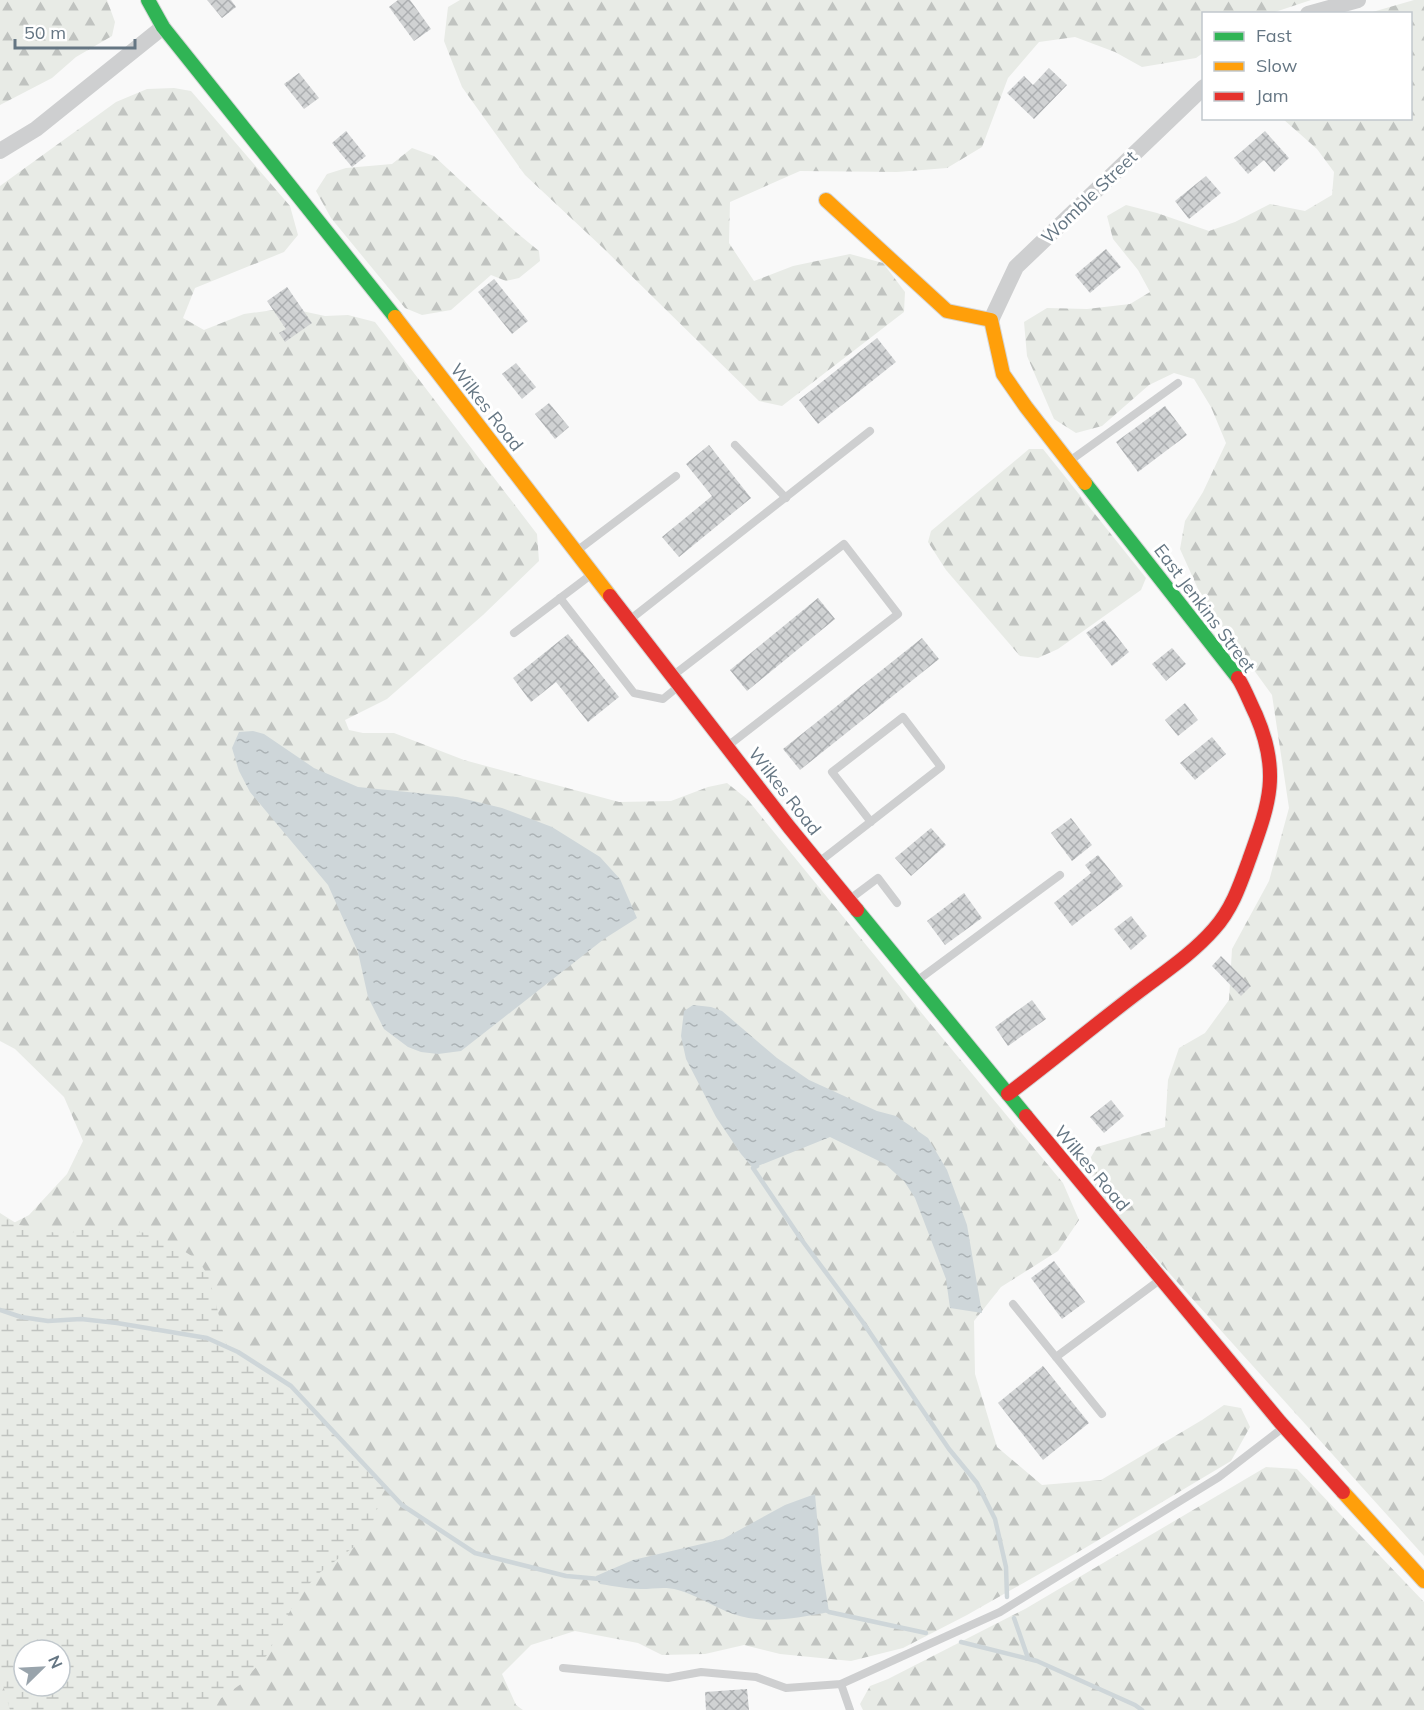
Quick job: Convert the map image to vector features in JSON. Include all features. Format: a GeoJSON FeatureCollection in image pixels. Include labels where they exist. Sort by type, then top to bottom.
{"type":"FeatureCollection","features":[{"type":"Feature","properties":{"kind":"street","name":"Wilkes Road"},"geometry":{"type":"LineString","coordinates":[[148,0],[163,27],[383,303],[849,900],[1284,1426],[1424,1581]]}},
{"type":"Feature","properties":{"kind":"street"},"geometry":{"type":"LineString","coordinates":[[1315,12],[1358,0]]}},
{"type":"Feature","properties":{"kind":"street"},"geometry":{"type":"LineString","coordinates":[[0,151],[36,129],[163,27]]}},
{"type":"Feature","properties":{"kind":"street","name":"Womble Street"},"geometry":{"type":"LineString","coordinates":[[991,320],[1016,267],[1202,88]]}},
{"type":"Feature","properties":{"kind":"street"},"geometry":{"type":"LineString","coordinates":[[826,200],[947,310],[991,320]]}},
{"type":"Feature","properties":{"kind":"street","name":"East Jenkins Street"},"geometry":{"type":"LineString","coordinates":[[991,320],[1003,374],[1068,462],[1240,681],[1266,742],[1271,782],[1269,804],[1263,825],[1234,899],[1223,918],[1193,950],[1008,1094]]}},
{"type":"Feature","properties":{"kind":"lane"},"geometry":{"type":"LineString","coordinates":[[1068,462],[1178,383]]}},
{"type":"Feature","properties":{"kind":"lane"},"geometry":{"type":"LineString","coordinates":[[630,620],[870,431]]}},
{"type":"Feature","properties":{"kind":"lane"},"geometry":{"type":"LineString","coordinates":[[735,445],[786,498]]}},
{"type":"Feature","properties":{"kind":"lane"},"geometry":{"type":"LineString","coordinates":[[576,551],[676,476]]}},
{"type":"Feature","properties":{"kind":"lane"},"geometry":{"type":"LineString","coordinates":[[560,598],[634,693],[663,699],[676,681],[844,544],[898,614],[727,746]]}},
{"type":"Feature","properties":{"kind":"lane"},"geometry":{"type":"LineString","coordinates":[[514,633],[593,573]]}},
{"type":"Feature","properties":{"kind":"lane"},"geometry":{"type":"LineString","coordinates":[[819,862],[871,822],[941,767],[903,717],[832,772],[871,822]]}},
{"type":"Feature","properties":{"kind":"lane"},"geometry":{"type":"LineString","coordinates":[[916,982],[1060,875]]}},
{"type":"Feature","properties":{"kind":"lane"},"geometry":{"type":"LineString","coordinates":[[849,900],[878,878],[897,903]]}},
{"type":"Feature","properties":{"kind":"lane"},"geometry":{"type":"LineString","coordinates":[[1056,1357],[1161,1279]]}},
{"type":"Feature","properties":{"kind":"lane"},"geometry":{"type":"LineString","coordinates":[[1014,1304],[1102,1414]]}},
{"type":"Feature","properties":{"kind":"lane"},"geometry":{"type":"LineString","coordinates":[[564,1668],[668,1678],[701,1672],[756,1677],[786,1688],[841,1684],[1000,1612],[1219,1477],[1284,1426]]}},
{"type":"Feature","properties":{"kind":"lane"},"geometry":{"type":"LineString","coordinates":[[841,1684],[850,1710]]}},
{"type":"Feature","properties":{"kind":"green space"},"geometry":{"type":"Polygon","coordinates":[[[0,0],[107,0],[115,22],[112,36],[76,57],[52,78],[0,105],[0,0]]]}},
{"type":"Feature","properties":{"kind":"green space"},"geometry":{"type":"Polygon","coordinates":[[[460,0],[1311,0],[1275,12],[1202,12],[1202,54],[1196,58],[1142,67],[1115,52],[1075,37],[1039,42],[1008,78],[982,147],[947,168],[897,172],[800,171],[730,202],[729,243],[754,281],[793,266],[850,254],[883,263],[905,292],[904,312],[782,406],[759,401],[525,175],[462,87],[444,41],[448,7],[460,0]]]}},
{"type":"Feature","properties":{"kind":"green space"},"geometry":{"type":"Polygon","coordinates":[[[1414,0],[1424,0],[1424,1556],[1098,1194],[1088,1162],[1097,1147],[1165,1127],[1168,1080],[1179,1048],[1205,1033],[1229,1000],[1232,949],[1269,881],[1289,808],[1272,695],[1203,600],[1180,549],[1185,521],[1203,492],[1226,443],[1211,407],[1194,379],[1174,373],[1149,385],[1102,426],[1076,433],[1054,419],[1027,356],[1024,322],[1047,308],[1087,309],[1130,304],[1150,292],[1138,270],[1113,239],[1107,216],[1126,205],[1209,231],[1235,222],[1270,204],[1305,211],[1332,195],[1334,172],[1317,149],[1284,120],[1412,120],[1412,12],[1372,12],[1414,0]]]}},
{"type":"Feature","properties":{"kind":"green space"},"geometry":{"type":"Polygon","coordinates":[[[174,88],[191,91],[290,206],[298,235],[284,252],[195,288],[183,318],[204,330],[244,314],[288,308],[325,316],[348,315],[375,322],[537,534],[539,561],[483,615],[387,699],[345,720],[349,730],[363,733],[394,733],[464,760],[619,802],[671,801],[708,787],[727,783],[747,799],[1063,1183],[1079,1220],[1058,1251],[1001,1287],[974,1321],[975,1374],[997,1447],[1042,1485],[1101,1480],[1224,1405],[1241,1408],[1250,1427],[1231,1461],[967,1615],[903,1648],[851,1661],[780,1654],[744,1645],[705,1654],[662,1655],[638,1643],[575,1631],[531,1645],[502,1674],[516,1705],[523,1710],[0,1710],[0,1230],[29,1215],[67,1174],[83,1141],[64,1097],[15,1049],[0,1041],[0,186],[116,102],[147,89],[174,88]]]}},
{"type":"Feature","properties":{"kind":"green space"},"geometry":{"type":"Polygon","coordinates":[[[412,148],[434,156],[539,251],[540,261],[519,278],[506,281],[491,275],[451,310],[422,315],[405,308],[331,218],[316,191],[327,174],[346,168],[392,164],[412,148]]]}},
{"type":"Feature","properties":{"kind":"green space"},"geometry":{"type":"Polygon","coordinates":[[[1029,449],[1043,449],[1146,578],[1141,590],[1058,649],[1038,658],[1020,656],[946,570],[928,542],[931,531],[1029,449]]]}},
{"type":"Feature","properties":{"kind":"green space"},"geometry":{"type":"Polygon","coordinates":[[[0,1213],[19,1225],[65,1235],[89,1227],[157,1234],[198,1260],[209,1277],[227,1347],[291,1386],[384,1487],[372,1526],[359,1543],[318,1574],[297,1598],[267,1655],[241,1684],[204,1710],[10,1710],[0,1674],[0,1213]]]}},
{"type":"Feature","properties":{"kind":"green space"},"geometry":{"type":"Polygon","coordinates":[[[1266,1467],[1297,1469],[1424,1602],[1424,1710],[863,1710],[860,1704],[870,1686],[1025,1609],[1266,1467]]]}},
{"type":"Feature","properties":{"kind":"water"},"geometry":{"type":"Polygon","coordinates":[[[253,731],[264,734],[314,768],[358,787],[457,797],[502,808],[552,827],[600,857],[620,879],[637,918],[604,939],[461,1051],[438,1054],[421,1052],[408,1047],[384,1029],[368,997],[358,952],[328,885],[250,792],[239,771],[232,748],[239,732],[253,731]]]}},
{"type":"Feature","properties":{"kind":"water"},"geometry":{"type":"Polygon","coordinates":[[[693,1005],[722,1011],[777,1058],[809,1080],[877,1111],[896,1116],[928,1138],[947,1170],[967,1225],[982,1313],[950,1308],[946,1279],[915,1198],[904,1181],[885,1164],[830,1137],[753,1168],[716,1117],[686,1059],[681,1036],[684,1011],[693,1005]]]}},
{"type":"Feature","properties":{"kind":"water"},"geometry":{"type":"Polygon","coordinates":[[[815,1494],[821,1562],[829,1612],[781,1619],[757,1619],[733,1614],[678,1590],[626,1588],[600,1584],[596,1579],[596,1576],[633,1560],[723,1539],[785,1505],[815,1494]]]}},
{"type":"Feature","properties":{"kind":"building"},"geometry":{"type":"Polygon","coordinates":[[[207,0],[231,0],[236,7],[222,18],[207,0]]]}},
{"type":"Feature","properties":{"kind":"building"},"geometry":{"type":"Polygon","coordinates":[[[398,0],[410,0],[431,29],[414,41],[389,7],[398,0]]]}},
{"type":"Feature","properties":{"kind":"building"},"geometry":{"type":"Polygon","coordinates":[[[1049,68],[1067,85],[1034,119],[1007,93],[1024,76],[1033,85],[1049,68]]]}},
{"type":"Feature","properties":{"kind":"building"},"geometry":{"type":"Polygon","coordinates":[[[299,73],[319,98],[304,109],[284,84],[299,73]]]}},
{"type":"Feature","properties":{"kind":"building"},"geometry":{"type":"Polygon","coordinates":[[[346,131],[366,156],[352,167],[332,143],[346,131]]]}},
{"type":"Feature","properties":{"kind":"building"},"geometry":{"type":"Polygon","coordinates":[[[1265,131],[1289,158],[1274,172],[1264,160],[1248,174],[1234,158],[1265,131]]]}},
{"type":"Feature","properties":{"kind":"building"},"geometry":{"type":"Polygon","coordinates":[[[1206,176],[1221,193],[1189,219],[1175,201],[1206,176]]]}},
{"type":"Feature","properties":{"kind":"building"},"geometry":{"type":"Polygon","coordinates":[[[1106,249],[1121,267],[1090,293],[1075,275],[1106,249]]]}},
{"type":"Feature","properties":{"kind":"building"},"geometry":{"type":"Polygon","coordinates":[[[494,279],[528,321],[512,334],[478,292],[494,279]]]}},
{"type":"Feature","properties":{"kind":"building"},"geometry":{"type":"Polygon","coordinates":[[[287,287],[312,323],[285,342],[279,333],[286,329],[267,301],[287,287]]]}},
{"type":"Feature","properties":{"kind":"building"},"geometry":{"type":"Polygon","coordinates":[[[877,338],[896,362],[818,424],[799,400],[877,338]]]}},
{"type":"Feature","properties":{"kind":"building"},"geometry":{"type":"Polygon","coordinates":[[[516,363],[536,387],[522,399],[502,374],[516,363]]]}},
{"type":"Feature","properties":{"kind":"building"},"geometry":{"type":"Polygon","coordinates":[[[549,403],[569,427],[555,439],[535,414],[549,403]]]}},
{"type":"Feature","properties":{"kind":"building"},"geometry":{"type":"Polygon","coordinates":[[[1165,406],[1187,435],[1138,472],[1116,442],[1165,406]]]}},
{"type":"Feature","properties":{"kind":"building"},"geometry":{"type":"Polygon","coordinates":[[[709,445],[751,498],[679,557],[662,537],[712,496],[686,464],[709,445]]]}},
{"type":"Feature","properties":{"kind":"building"},"geometry":{"type":"Polygon","coordinates":[[[818,598],[835,619],[747,691],[730,670],[818,598]]]}},
{"type":"Feature","properties":{"kind":"building"},"geometry":{"type":"Polygon","coordinates":[[[1104,620],[1129,652],[1112,666],[1086,633],[1104,620]]]}},
{"type":"Feature","properties":{"kind":"building"},"geometry":{"type":"Polygon","coordinates":[[[568,634],[619,697],[588,722],[556,682],[531,702],[513,678],[568,634]]]}},
{"type":"Feature","properties":{"kind":"building"},"geometry":{"type":"Polygon","coordinates":[[[922,638],[939,659],[800,770],[783,749],[922,638]]]}},
{"type":"Feature","properties":{"kind":"building"},"geometry":{"type":"Polygon","coordinates":[[[1172,648],[1186,664],[1166,681],[1152,664],[1172,648]]]}},
{"type":"Feature","properties":{"kind":"building"},"geometry":{"type":"Polygon","coordinates":[[[1185,703],[1198,720],[1178,736],[1165,720],[1185,703]]]}},
{"type":"Feature","properties":{"kind":"building"},"geometry":{"type":"Polygon","coordinates":[[[1212,737],[1226,754],[1195,780],[1180,763],[1212,737]]]}},
{"type":"Feature","properties":{"kind":"building"},"geometry":{"type":"Polygon","coordinates":[[[1071,818],[1092,845],[1072,861],[1051,833],[1071,818]]]}},
{"type":"Feature","properties":{"kind":"building"},"geometry":{"type":"Polygon","coordinates":[[[931,828],[946,845],[911,876],[895,858],[931,828]]]}},
{"type":"Feature","properties":{"kind":"building"},"geometry":{"type":"Polygon","coordinates":[[[1098,855],[1123,886],[1072,926],[1054,903],[1091,873],[1085,865],[1098,855]]]}},
{"type":"Feature","properties":{"kind":"building"},"geometry":{"type":"Polygon","coordinates":[[[964,893],[982,918],[945,945],[927,921],[964,893]]]}},
{"type":"Feature","properties":{"kind":"building"},"geometry":{"type":"Polygon","coordinates":[[[1131,916],[1147,936],[1131,950],[1114,929],[1131,916]]]}},
{"type":"Feature","properties":{"kind":"building"},"geometry":{"type":"Polygon","coordinates":[[[1221,956],[1251,986],[1241,996],[1212,966],[1221,956]]]}},
{"type":"Feature","properties":{"kind":"building"},"geometry":{"type":"Polygon","coordinates":[[[1032,1000],[1046,1019],[1008,1046],[995,1027],[1032,1000]]]}},
{"type":"Feature","properties":{"kind":"building"},"geometry":{"type":"Polygon","coordinates":[[[1111,1100],[1124,1116],[1104,1133],[1090,1117],[1111,1100]]]}},
{"type":"Feature","properties":{"kind":"building"},"geometry":{"type":"Polygon","coordinates":[[[1054,1261],[1085,1302],[1062,1319],[1031,1278],[1054,1261]]]}},
{"type":"Feature","properties":{"kind":"building"},"geometry":{"type":"Polygon","coordinates":[[[1043,1366],[1089,1423],[1043,1460],[998,1403],[1043,1366]]]}},
{"type":"Feature","properties":{"kind":"building"},"geometry":{"type":"Polygon","coordinates":[[[747,1689],[749,1710],[706,1710],[705,1692],[747,1689]]]}},
{"type":"Feature","properties":{"kind":"waterway"},"geometry":{"type":"LineString","coordinates":[[757,1166],[753,1168],[801,1239],[862,1321],[949,1449],[977,1483],[995,1519],[1006,1567],[1007,1597]]}},
{"type":"Feature","properties":{"kind":"waterway"},"geometry":{"type":"LineString","coordinates":[[0,1310],[21,1317],[48,1321],[81,1319],[207,1338],[238,1352],[291,1386],[402,1505],[475,1553],[566,1576],[600,1579]]}},
{"type":"Feature","properties":{"kind":"waterway"},"geometry":{"type":"LineString","coordinates":[[826,1610],[926,1633]]}},
{"type":"Feature","properties":{"kind":"waterway"},"geometry":{"type":"LineString","coordinates":[[1014,1618],[1028,1658]]}},
{"type":"Feature","properties":{"kind":"waterway"},"geometry":{"type":"LineString","coordinates":[[961,1642],[1037,1661],[1142,1710]]}},
{"type":"Feature","properties":{"kind":"traffic: fast"},"geometry":{"type":"LineString","coordinates":[[148,0],[163,27],[395,317]]}},
{"type":"Feature","properties":{"kind":"traffic: fast"},"geometry":{"type":"LineString","coordinates":[[1085,483],[1238,678]]}},
{"type":"Feature","properties":{"kind":"traffic: fast"},"geometry":{"type":"LineString","coordinates":[[857,910],[1026,1116]]}},
{"type":"Feature","properties":{"kind":"traffic: slow"},"geometry":{"type":"LineString","coordinates":[[826,200],[947,311],[991,320],[1003,374],[1085,483]]}},
{"type":"Feature","properties":{"kind":"traffic: slow"},"geometry":{"type":"LineString","coordinates":[[395,317],[610,596]]}},
{"type":"Feature","properties":{"kind":"traffic: slow"},"geometry":{"type":"LineString","coordinates":[[1343,1492],[1424,1581]]}},
{"type":"Feature","properties":{"kind":"traffic: jam"},"geometry":{"type":"LineString","coordinates":[[610,596],[789,827],[857,910]]}},
{"type":"Feature","properties":{"kind":"traffic: jam"},"geometry":{"type":"LineString","coordinates":[[1008,1094],[1188,954],[1214,929],[1231,905],[1267,805],[1270,772],[1264,736],[1238,678]]}},
{"type":"Feature","properties":{"kind":"traffic: jam"},"geometry":{"type":"LineString","coordinates":[[1026,1116],[1280,1422],[1343,1492]]}}]}
